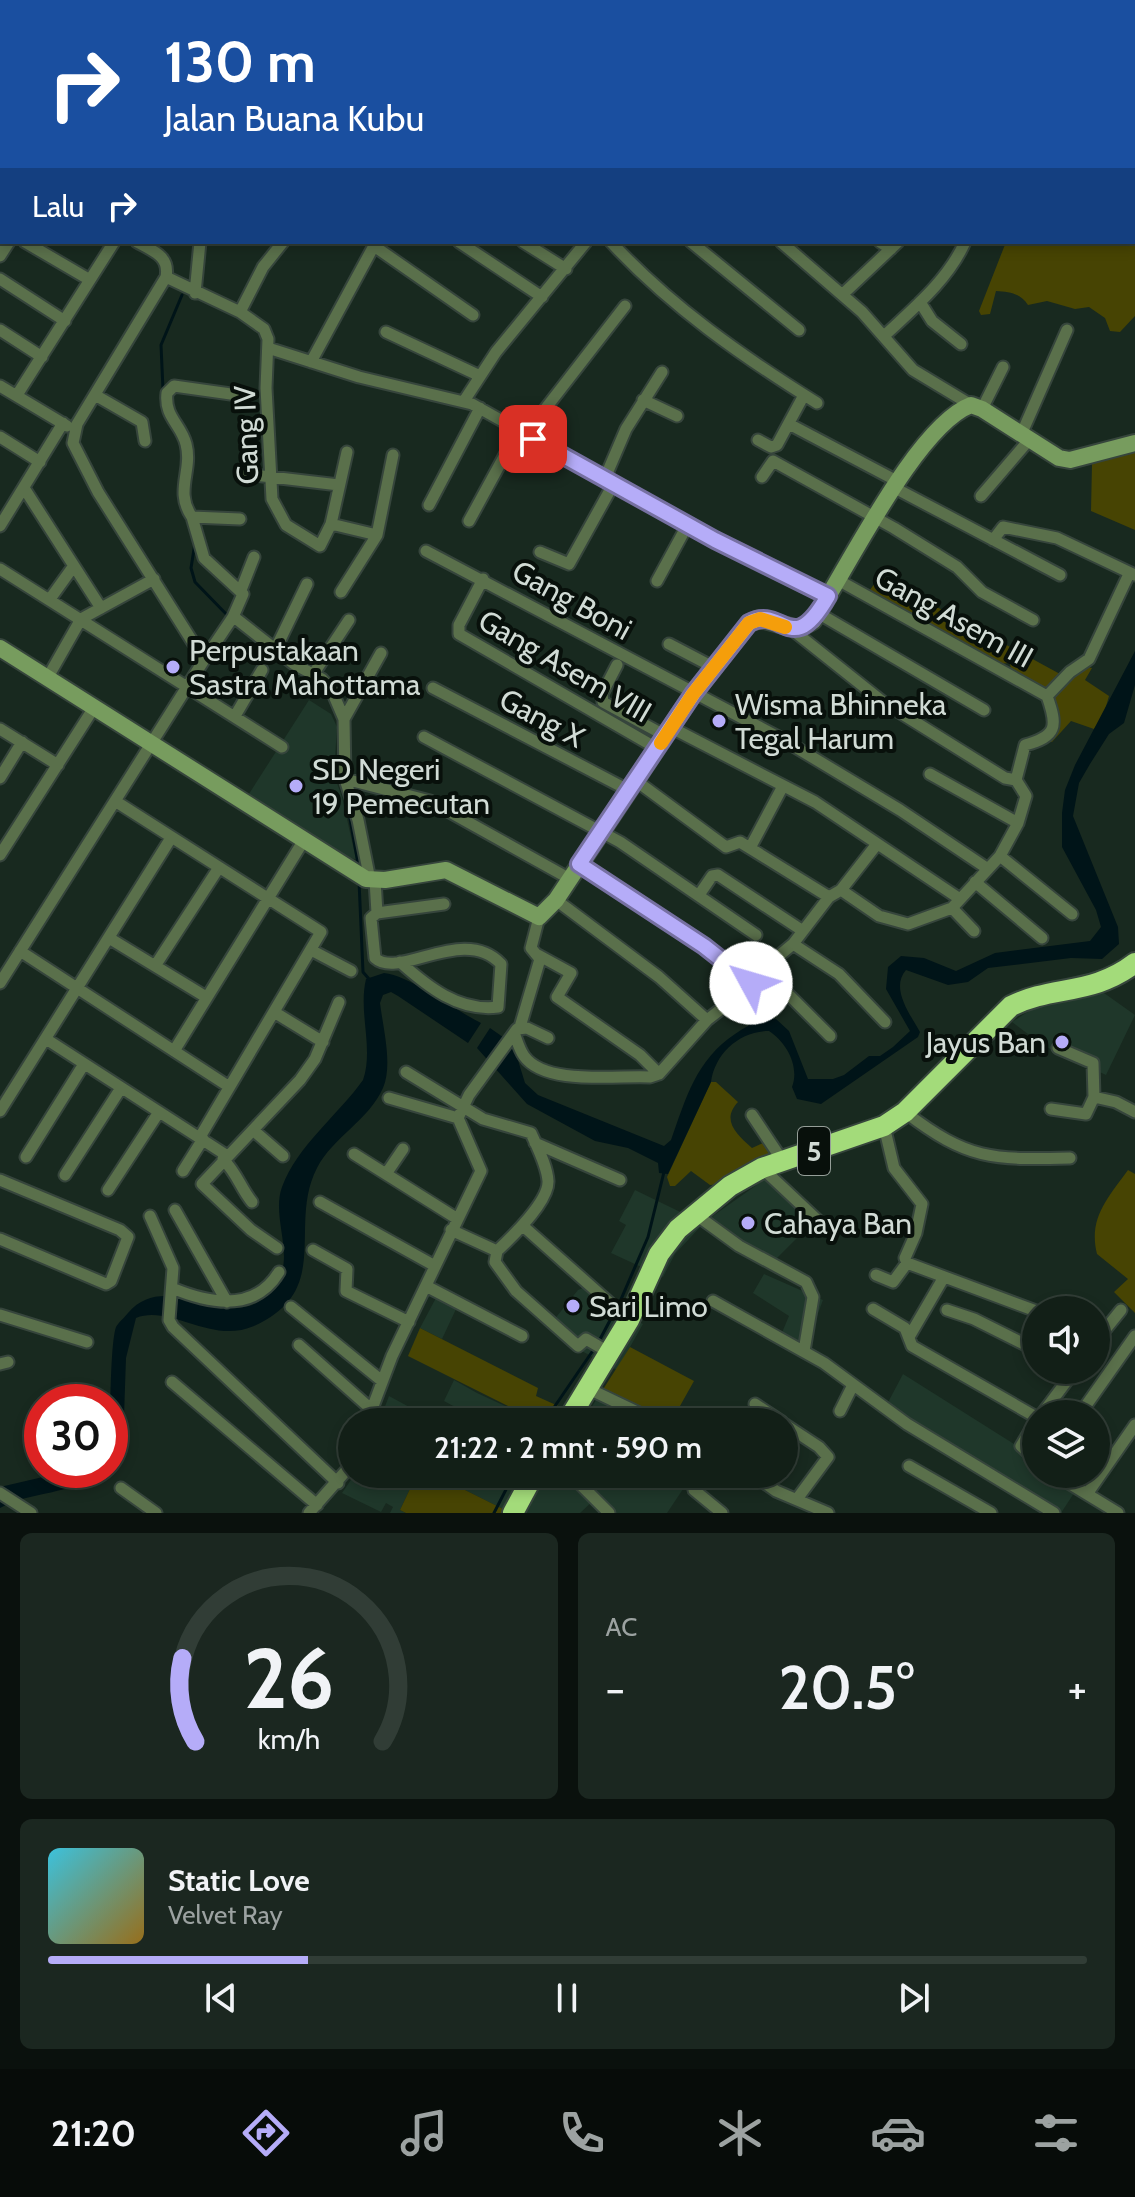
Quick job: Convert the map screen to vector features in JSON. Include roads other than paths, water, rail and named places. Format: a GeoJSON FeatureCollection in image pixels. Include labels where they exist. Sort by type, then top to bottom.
{"type":"FeatureCollection","features":[{"type":"Feature","properties":{"kind":"highway","name":"5"},"geometry":{"type":"LineString","coordinates":[[576,1408],[629,1320],[659,1254],[695,1214],[730,1186],[782,1160],[834,1146],[884,1126],[905,1112],[1011,1006],[1023,1000],[1090,988],[1135,963]]}},
{"type":"Feature","properties":{"kind":"highway"},"geometry":{"type":"LineString","coordinates":[[513,1513],[526,1488]]}},
{"type":"Feature","properties":{"kind":"street"},"geometry":{"type":"LineString","coordinates":[[28,244],[90,280]]}},
{"type":"Feature","properties":{"kind":"street"},"geometry":{"type":"LineString","coordinates":[[17,395],[113,244]]}},
{"type":"Feature","properties":{"kind":"street"},"geometry":{"type":"LineString","coordinates":[[140,244],[162,257]]}},
{"type":"Feature","properties":{"kind":"street"},"geometry":{"type":"LineString","coordinates":[[163,244],[166,277],[74,431],[73,443],[98,492],[204,660]]}},
{"type":"Feature","properties":{"kind":"street"},"geometry":{"type":"LineString","coordinates":[[189,290],[200,244]]}},
{"type":"Feature","properties":{"kind":"street"},"geometry":{"type":"LineString","coordinates":[[240,312],[263,267],[281,244]]}},
{"type":"Feature","properties":{"kind":"street"},"geometry":{"type":"LineString","coordinates":[[311,362],[375,244],[473,315]]}},
{"type":"Feature","properties":{"kind":"street"},"geometry":{"type":"LineString","coordinates":[[462,244],[542,297]]}},
{"type":"Feature","properties":{"kind":"street"},"geometry":{"type":"LineString","coordinates":[[526,244],[566,269]]}},
{"type":"Feature","properties":{"kind":"street"},"geometry":{"type":"LineString","coordinates":[[464,401],[480,376],[585,244]]}},
{"type":"Feature","properties":{"kind":"street"},"geometry":{"type":"LineString","coordinates":[[613,244],[656,288],[706,328],[817,403]]}},
{"type":"Feature","properties":{"kind":"street"},"geometry":{"type":"LineString","coordinates":[[693,244],[799,330]]}},
{"type":"Feature","properties":{"kind":"street"},"geometry":{"type":"LineString","coordinates":[[783,244],[843,294],[913,370],[1025,438],[1070,460],[1135,443]]}},
{"type":"Feature","properties":{"kind":"street"},"geometry":{"type":"LineString","coordinates":[[884,336],[949,269],[964,244]]}},
{"type":"Feature","properties":{"kind":"street"},"geometry":{"type":"LineString","coordinates":[[843,294],[894,246]]}},
{"type":"Feature","properties":{"kind":"street"},"geometry":{"type":"LineString","coordinates":[[166,277],[240,312],[264,329],[268,348],[480,408],[688,524],[828,596]]}},
{"type":"Feature","properties":{"kind":"street"},"geometry":{"type":"LineString","coordinates":[[0,279],[65,321]]}},
{"type":"Feature","properties":{"kind":"street"},"geometry":{"type":"LineString","coordinates":[[920,302],[932,321],[961,344]]}},
{"type":"Feature","properties":{"kind":"street"},"geometry":{"type":"LineString","coordinates":[[469,521],[522,433],[625,306]]}},
{"type":"Feature","properties":{"kind":"street"},"geometry":{"type":"LineString","coordinates":[[0,330],[42,357]]}},
{"type":"Feature","properties":{"kind":"street"},"geometry":{"type":"LineString","coordinates":[[981,496],[1025,438],[1067,330]]}},
{"type":"Feature","properties":{"kind":"street"},"geometry":{"type":"LineString","coordinates":[[386,332],[480,376]]}},
{"type":"Feature","properties":{"kind":"street","name":"Gang IV"},"geometry":{"type":"LineString","coordinates":[[268,348],[266,388],[272,499],[286,525],[320,546],[331,524]]}},
{"type":"Feature","properties":{"kind":"street"},"geometry":{"type":"LineString","coordinates":[[659,1074],[646,1059],[557,997],[571,973],[531,948],[539,917],[556,900],[713,667],[754,620],[764,619],[790,628],[803,628],[818,613],[895,484],[948,422],[977,407],[1003,367]]}},
{"type":"Feature","properties":{"kind":"street"},"geometry":{"type":"LineString","coordinates":[[540,552],[569,564],[610,480],[643,400],[662,372]]}},
{"type":"Feature","properties":{"kind":"street"},"geometry":{"type":"LineString","coordinates":[[0,386],[74,431]]}},
{"type":"Feature","properties":{"kind":"street"},"geometry":{"type":"LineString","coordinates":[[241,590],[204,558],[182,494],[186,445],[167,414],[167,393],[174,386],[245,396]]}},
{"type":"Feature","properties":{"kind":"street"},"geometry":{"type":"LineString","coordinates":[[95,395],[142,422],[145,441]]}},
{"type":"Feature","properties":{"kind":"street"},"geometry":{"type":"LineString","coordinates":[[758,440],[774,447],[804,395]]}},
{"type":"Feature","properties":{"kind":"street"},"geometry":{"type":"LineString","coordinates":[[643,400],[677,416]]}},
{"type":"Feature","properties":{"kind":"street"},"geometry":{"type":"LineString","coordinates":[[429,505],[480,408]]}},
{"type":"Feature","properties":{"kind":"street"},"geometry":{"type":"LineString","coordinates":[[0,526],[63,423]]}},
{"type":"Feature","properties":{"kind":"street"},"geometry":{"type":"LineString","coordinates":[[789,424],[1060,575]]}},
{"type":"Feature","properties":{"kind":"street"},"geometry":{"type":"LineString","coordinates":[[0,437],[40,462]]}},
{"type":"Feature","properties":{"kind":"street"},"geometry":{"type":"LineString","coordinates":[[347,452],[331,524],[377,535]]}},
{"type":"Feature","properties":{"kind":"street"},"geometry":{"type":"LineString","coordinates":[[341,592],[377,535],[393,455]]}},
{"type":"Feature","properties":{"kind":"street"},"geometry":{"type":"LineString","coordinates":[[762,477],[773,461],[957,567],[982,592],[1033,620]]}},
{"type":"Feature","properties":{"kind":"street"},"geometry":{"type":"LineString","coordinates":[[246,474],[339,485]]}},
{"type":"Feature","properties":{"kind":"street"},"geometry":{"type":"LineString","coordinates":[[24,488],[101,608]]}},
{"type":"Feature","properties":{"kind":"street"},"geometry":{"type":"LineString","coordinates":[[192,517],[240,519]]}},
{"type":"Feature","properties":{"kind":"street"},"geometry":{"type":"LineString","coordinates":[[657,581],[688,524]]}},
{"type":"Feature","properties":{"kind":"street"},"geometry":{"type":"LineString","coordinates":[[841,890],[879,916],[908,924],[956,904],[1000,856],[1018,823],[1026,796],[1016,780],[1025,745],[1045,740],[1052,731],[1054,715],[1047,696],[1070,672],[1089,659],[1132,575],[1066,542],[1034,531],[1003,527],[993,540]]}},
{"type":"Feature","properties":{"kind":"street","name":"Gang Boni"},"geometry":{"type":"LineString","coordinates":[[426,551],[782,739],[900,810],[988,869]]}},
{"type":"Feature","properties":{"kind":"street"},"geometry":{"type":"LineString","coordinates":[[0,983],[231,620],[254,557]]}},
{"type":"Feature","properties":{"kind":"street"},"geometry":{"type":"LineString","coordinates":[[50,599],[73,567]]}},
{"type":"Feature","properties":{"kind":"street"},"geometry":{"type":"LineString","coordinates":[[0,569],[282,747]]}},
{"type":"Feature","properties":{"kind":"street"},"geometry":{"type":"LineString","coordinates":[[48,677],[81,619],[154,579]]}},
{"type":"Feature","properties":{"kind":"street","name":"Gang Asem VIII"},"geometry":{"type":"LineString","coordinates":[[483,579],[459,625],[459,634],[665,738]]}},
{"type":"Feature","properties":{"kind":"street","name":"Gang Asem III"},"geometry":{"type":"LineString","coordinates":[[838,580],[1047,696]]}},
{"type":"Feature","properties":{"kind":"street"},"geometry":{"type":"LineString","coordinates":[[276,648],[307,584]]}},
{"type":"Feature","properties":{"kind":"street","name":"Gang Asem III"},"geometry":{"type":"LineString","coordinates":[[818,613],[984,710]]}},
{"type":"Feature","properties":{"kind":"street"},"geometry":{"type":"LineString","coordinates":[[231,620],[276,648],[294,664],[314,673],[330,687],[344,719],[345,779],[358,820],[365,877],[377,913]]}},
{"type":"Feature","properties":{"kind":"street"},"geometry":{"type":"LineString","coordinates":[[314,673],[349,620]]}},
{"type":"Feature","properties":{"kind":"street"},"geometry":{"type":"LineString","coordinates":[[790,628],[883,702],[1005,778],[1016,780]]}},
{"type":"Feature","properties":{"kind":"street"},"geometry":{"type":"LineString","coordinates":[[669,644],[713,667]]}},
{"type":"Feature","properties":{"kind":"street"},"geometry":{"type":"LineString","coordinates":[[0,648],[365,877],[446,870],[539,917]]}},
{"type":"Feature","properties":{"kind":"street"},"geometry":{"type":"LineString","coordinates":[[344,719],[381,653]]}},
{"type":"Feature","properties":{"kind":"street"},"geometry":{"type":"LineString","coordinates":[[617,665],[602,694],[603,702],[665,738],[783,786],[842,818],[956,904],[974,931]]}},
{"type":"Feature","properties":{"kind":"street"},"geometry":{"type":"LineString","coordinates":[[235,716],[262,670]]}},
{"type":"Feature","properties":{"kind":"street","name":"Gang X"},"geometry":{"type":"LineString","coordinates":[[433,688],[631,785],[729,847],[737,841],[750,848]]}},
{"type":"Feature","properties":{"kind":"street"},"geometry":{"type":"LineString","coordinates":[[2,849],[95,706]]}},
{"type":"Feature","properties":{"kind":"street"},"geometry":{"type":"LineString","coordinates":[[0,729],[58,765]]}},
{"type":"Feature","properties":{"kind":"street"},"geometry":{"type":"LineString","coordinates":[[424,737],[599,832],[756,935]]}},
{"type":"Feature","properties":{"kind":"street"},"geometry":{"type":"LineString","coordinates":[[0,778],[22,742]]}},
{"type":"Feature","properties":{"kind":"street"},"geometry":{"type":"LineString","coordinates":[[930,774],[1018,823]]}},
{"type":"Feature","properties":{"kind":"street"},"geometry":{"type":"LineString","coordinates":[[345,779],[430,801],[570,879]]}},
{"type":"Feature","properties":{"kind":"street"},"geometry":{"type":"LineString","coordinates":[[783,786],[750,848],[829,897]]}},
{"type":"Feature","properties":{"kind":"street"},"geometry":{"type":"LineString","coordinates":[[115,801],[218,869],[321,931],[228,1086],[183,1171]]}},
{"type":"Feature","properties":{"kind":"street"},"geometry":{"type":"LineString","coordinates":[[0,1111],[171,838]]}},
{"type":"Feature","properties":{"kind":"street"},"geometry":{"type":"LineString","coordinates":[[174,1051],[304,840]]}},
{"type":"Feature","properties":{"kind":"street"},"geometry":{"type":"LineString","coordinates":[[515,1032],[524,1057],[535,1065],[572,1077],[650,1077],[659,1074],[707,1020],[793,944],[829,897],[841,890],[877,844]]}},
{"type":"Feature","properties":{"kind":"street"},"geometry":{"type":"LineString","coordinates":[[1000,856],[1072,914]]}},
{"type":"Feature","properties":{"kind":"street"},"geometry":{"type":"LineString","coordinates":[[579,864],[704,946],[751,983]]}},
{"type":"Feature","properties":{"kind":"street"},"geometry":{"type":"LineString","coordinates":[[155,966],[218,869]]}},
{"type":"Feature","properties":{"kind":"street"},"geometry":{"type":"LineString","coordinates":[[699,895],[712,876],[718,875],[803,931]]}},
{"type":"Feature","properties":{"kind":"street"},"geometry":{"type":"LineString","coordinates":[[975,882],[1042,938]]}},
{"type":"Feature","properties":{"kind":"street"},"geometry":{"type":"LineString","coordinates":[[556,900],[659,977],[707,1020]]}},
{"type":"Feature","properties":{"kind":"street"},"geometry":{"type":"LineString","coordinates":[[400,962],[461,1004],[482,1009],[498,1007],[501,964],[481,951],[446,952],[386,964],[375,958],[370,936],[371,918],[377,913],[444,904]]}},
{"type":"Feature","properties":{"kind":"street"},"geometry":{"type":"LineString","coordinates":[[109,938],[206,997]]}},
{"type":"Feature","properties":{"kind":"street"},"geometry":{"type":"LineString","coordinates":[[793,944],[839,974],[885,1022]]}},
{"type":"Feature","properties":{"kind":"street"},"geometry":{"type":"LineString","coordinates":[[311,950],[351,971]]}},
{"type":"Feature","properties":{"kind":"street"},"geometry":{"type":"LineString","coordinates":[[20,951],[228,1086]]}},
{"type":"Feature","properties":{"kind":"street"},"geometry":{"type":"LineString","coordinates":[[460,1113],[515,1032],[538,955]]}},
{"type":"Feature","properties":{"kind":"street"},"geometry":{"type":"LineString","coordinates":[[763,969],[830,1036]]}},
{"type":"Feature","properties":{"kind":"street"},"geometry":{"type":"LineString","coordinates":[[277,1248],[203,1187],[203,1183],[300,1080],[323,1042],[339,1002]]}},
{"type":"Feature","properties":{"kind":"street"},"geometry":{"type":"LineString","coordinates":[[274,1012],[323,1042]]}},
{"type":"Feature","properties":{"kind":"street"},"geometry":{"type":"LineString","coordinates":[[515,1032],[548,1038]]}},
{"type":"Feature","properties":{"kind":"street"},"geometry":{"type":"LineString","coordinates":[[46,1039],[202,1138],[225,1157],[239,1176],[242,1190],[252,1202]]}},
{"type":"Feature","properties":{"kind":"street"},"geometry":{"type":"LineString","coordinates":[[1051,1109],[1086,1114],[1094,1097],[1093,1063],[1058,1048]]}},
{"type":"Feature","properties":{"kind":"street"},"geometry":{"type":"LineString","coordinates":[[26,1157],[84,1064]]}},
{"type":"Feature","properties":{"kind":"street"},"geometry":{"type":"LineString","coordinates":[[371,1408],[481,1168],[460,1113],[406,1072]]}},
{"type":"Feature","properties":{"kind":"street"},"geometry":{"type":"LineString","coordinates":[[65,1175],[121,1088]]}},
{"type":"Feature","properties":{"kind":"street"},"geometry":{"type":"LineString","coordinates":[[1094,1097],[1116,1102],[1135,1112]]}},
{"type":"Feature","properties":{"kind":"street"},"geometry":{"type":"LineString","coordinates":[[389,1098],[460,1113],[501,1127],[526,1129],[535,1143],[549,1183],[523,1226],[497,1251],[495,1262],[508,1283],[578,1346],[586,1339],[610,1353]]}},
{"type":"Feature","properties":{"kind":"street"},"geometry":{"type":"LineString","coordinates":[[108,1190],[159,1112]]}},
{"type":"Feature","properties":{"kind":"street"},"geometry":{"type":"LineString","coordinates":[[905,1112],[940,1138],[981,1156],[1070,1158]]}},
{"type":"Feature","properties":{"kind":"street"},"geometry":{"type":"LineString","coordinates":[[752,1115],[782,1160]]}},
{"type":"Feature","properties":{"kind":"street"},"geometry":{"type":"LineString","coordinates":[[884,1126],[894,1168],[922,1204],[916,1233],[905,1258],[907,1263]]}},
{"type":"Feature","properties":{"kind":"street"},"geometry":{"type":"LineString","coordinates":[[253,1130],[283,1156]]}},
{"type":"Feature","properties":{"kind":"street"},"geometry":{"type":"LineString","coordinates":[[535,1143],[620,1180]]}},
{"type":"Feature","properties":{"kind":"street"},"geometry":{"type":"LineString","coordinates":[[386,1174],[403,1149]]}},
{"type":"Feature","properties":{"kind":"street"},"geometry":{"type":"LineString","coordinates":[[354,1154],[456,1218]]}},
{"type":"Feature","properties":{"kind":"street"},"geometry":{"type":"LineString","coordinates":[[762,1168],[829,1231]]}},
{"type":"Feature","properties":{"kind":"street"},"geometry":{"type":"LineString","coordinates":[[0,1181],[128,1237],[111,1281],[106,1284],[0,1239]]}},
{"type":"Feature","properties":{"kind":"street"},"geometry":{"type":"LineString","coordinates":[[320,1202],[435,1266]]}},
{"type":"Feature","properties":{"kind":"street"},"geometry":{"type":"LineString","coordinates":[[175,1210],[227,1302]]}},
{"type":"Feature","properties":{"kind":"street"},"geometry":{"type":"LineString","coordinates":[[695,1214],[739,1246],[806,1282],[813,1297],[804,1351]]}},
{"type":"Feature","properties":{"kind":"street"},"geometry":{"type":"LineString","coordinates":[[150,1216],[173,1268],[169,1320],[180,1337],[338,1483],[313,1509],[172,1382]]}},
{"type":"Feature","properties":{"kind":"street"},"geometry":{"type":"LineString","coordinates":[[523,1226],[629,1320]]}},
{"type":"Feature","properties":{"kind":"street"},"geometry":{"type":"LineString","coordinates":[[451,1230],[497,1251]]}},
{"type":"Feature","properties":{"kind":"street"},"geometry":{"type":"LineString","coordinates":[[313,1250],[347,1269],[346,1291],[409,1322]]}},
{"type":"Feature","properties":{"kind":"street"},"geometry":{"type":"LineString","coordinates":[[876,1275],[893,1282],[907,1263]]}},
{"type":"Feature","properties":{"kind":"street"},"geometry":{"type":"LineString","coordinates":[[907,1263],[1022,1306]]}},
{"type":"Feature","properties":{"kind":"street"},"geometry":{"type":"LineString","coordinates":[[171,1292],[227,1302],[244,1300],[263,1292],[279,1272]]}},
{"type":"Feature","properties":{"kind":"street"},"geometry":{"type":"LineString","coordinates":[[909,1337],[944,1277]]}},
{"type":"Feature","properties":{"kind":"street"},"geometry":{"type":"LineString","coordinates":[[426,1286],[522,1336]]}},
{"type":"Feature","properties":{"kind":"street"},"geometry":{"type":"LineString","coordinates":[[713,1301],[728,1312],[804,1351],[907,1424],[1054,1513]]}},
{"type":"Feature","properties":{"kind":"street"},"geometry":{"type":"LineString","coordinates":[[291,1307],[382,1381]]}},
{"type":"Feature","properties":{"kind":"street"},"geometry":{"type":"LineString","coordinates":[[873,1309],[905,1328],[910,1344],[1022,1411]]}},
{"type":"Feature","properties":{"kind":"street"},"geometry":{"type":"LineString","coordinates":[[947,1310],[974,1319],[1022,1343]]}},
{"type":"Feature","properties":{"kind":"street"},"geometry":{"type":"LineString","coordinates":[[1110,1323],[1121,1310]]}},
{"type":"Feature","properties":{"kind":"street"},"geometry":{"type":"LineString","coordinates":[[0,1315],[87,1342]]}},
{"type":"Feature","properties":{"kind":"street"},"geometry":{"type":"LineString","coordinates":[[1090,1400],[1135,1336]]}},
{"type":"Feature","properties":{"kind":"street"},"geometry":{"type":"LineString","coordinates":[[299,1345],[370,1408]]}},
{"type":"Feature","properties":{"kind":"street"},"geometry":{"type":"LineString","coordinates":[[840,1411],[853,1385]]}},
{"type":"Feature","properties":{"kind":"street"},"geometry":{"type":"LineString","coordinates":[[589,1389],[629,1408]]}},
{"type":"Feature","properties":{"kind":"street"},"geometry":{"type":"LineString","coordinates":[[755,1404],[761,1408]]}},
{"type":"Feature","properties":{"kind":"street"},"geometry":{"type":"LineString","coordinates":[[1087,1494],[1135,1425]]}},
{"type":"Feature","properties":{"kind":"street"},"geometry":{"type":"LineString","coordinates":[[797,1499],[828,1460],[827,1455],[798,1434]]}},
{"type":"Feature","properties":{"kind":"street"},"geometry":{"type":"LineString","coordinates":[[909,1466],[991,1513]]}},
{"type":"Feature","properties":{"kind":"street"},"geometry":{"type":"LineString","coordinates":[[121,1488],[156,1513]]}},
{"type":"Feature","properties":{"kind":"street"},"geometry":{"type":"LineString","coordinates":[[584,1488],[609,1513]]}},
{"type":"Feature","properties":{"kind":"street"},"geometry":{"type":"LineString","coordinates":[[772,1488],[828,1513]]}},
{"type":"Feature","properties":{"kind":"street"},"geometry":{"type":"LineString","coordinates":[[1077,1488],[1118,1513]]}},
{"type":"Feature","properties":{"kind":"street"},"geometry":{"type":"LineString","coordinates":[[694,1490],[722,1513]]}},
{"type":"Feature","properties":{"kind":"street"},"geometry":{"type":"LineString","coordinates":[[0,1493],[31,1513]]}},
{"type":"Feature","properties":{"kind":"waterway"},"geometry":{"type":"LineString","coordinates":[[164,412],[161,345],[182,295]]}},
{"type":"Feature","properties":{"kind":"waterway"},"geometry":{"type":"LineString","coordinates":[[195,543],[191,568],[195,582],[229,617]]}},
{"type":"Feature","properties":{"kind":"waterway"},"geometry":{"type":"LineString","coordinates":[[347,802],[359,869]]}},
{"type":"Feature","properties":{"kind":"waterway"},"geometry":{"type":"LineString","coordinates":[[359,881],[363,972],[369,979]]}},
{"type":"Feature","properties":{"kind":"waterway"},"geometry":{"type":"LineString","coordinates":[[619,1304],[648,1237],[664,1172]]}},
{"type":"Feature","properties":{"kind":"waterway"},"geometry":{"type":"LineString","coordinates":[[598,1343],[615,1311]]}},
{"type":"Feature","properties":{"kind":"waterway"},"geometry":{"type":"LineString","coordinates":[[554,1408],[594,1349]]}},
{"type":"Feature","properties":{"kind":"waterway"},"geometry":{"type":"LineString","coordinates":[[494,1513],[507,1488]]}},
{"type":"Feature","properties":{"kind":"place","name":"Perpustakaan Sastra Mahottama"},"geometry":{"type":"Point","coordinates":[173,667]}},
{"type":"Feature","properties":{"kind":"place","name":"Wisma Bhinneka Tegal Harum"},"geometry":{"type":"Point","coordinates":[719,721]}},
{"type":"Feature","properties":{"kind":"place","name":"SD Negeri 19 Pemecutan"},"geometry":{"type":"Point","coordinates":[296,786]}},
{"type":"Feature","properties":{"kind":"place","name":"Jayus Ban"},"geometry":{"type":"Point","coordinates":[1062,1042]}},
{"type":"Feature","properties":{"kind":"place","name":"Cahaya Ban"},"geometry":{"type":"Point","coordinates":[748,1223]}},
{"type":"Feature","properties":{"kind":"place","name":"Sari Limo"},"geometry":{"type":"Point","coordinates":[573,1306]}}]}
